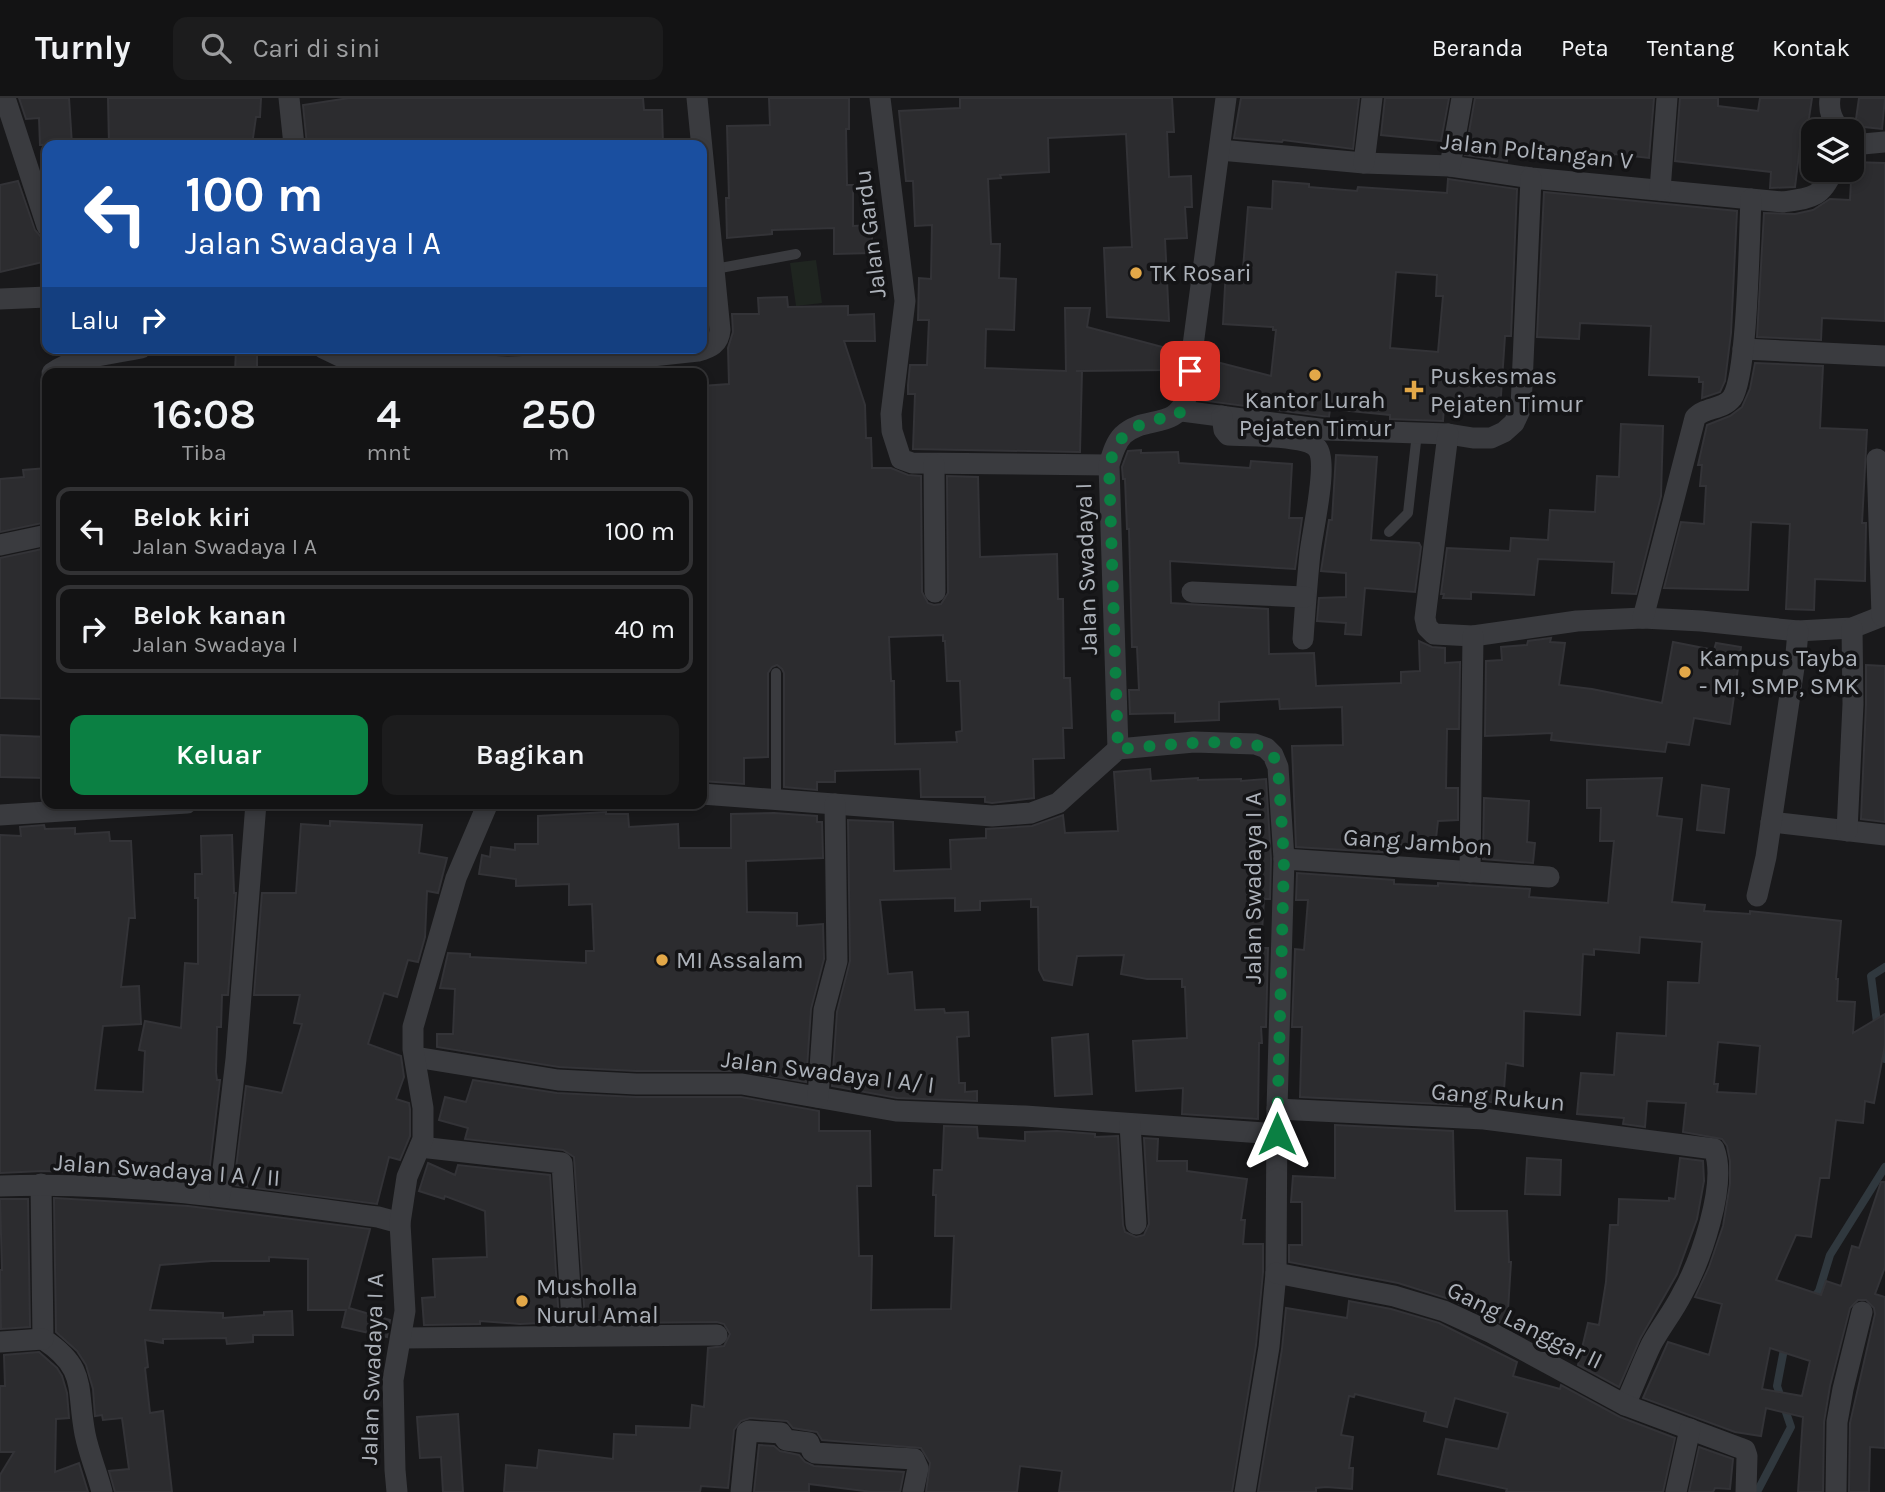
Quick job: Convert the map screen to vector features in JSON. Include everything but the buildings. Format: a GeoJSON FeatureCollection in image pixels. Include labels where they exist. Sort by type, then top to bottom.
{"type":"FeatureCollection","features":[{"type":"Feature","properties":{"kind":"street"},"geometry":{"type":"LineString","coordinates":[[5,98],[42,211]]}},
{"type":"Feature","properties":{"kind":"street"},"geometry":{"type":"LineString","coordinates":[[289,98],[293,140]]}},
{"type":"Feature","properties":{"kind":"street"},"geometry":{"type":"LineString","coordinates":[[697,98],[701,140]]}},
{"type":"Feature","properties":{"kind":"street","name":"Jalan Gardu"},"geometry":{"type":"LineString","coordinates":[[880,98],[905,301],[891,414],[892,431],[901,459],[912,463],[934,464]]}},
{"type":"Feature","properties":{"kind":"street"},"geometry":{"type":"LineString","coordinates":[[1226,98],[1186,398],[1182,411],[1327,430],[1448,434],[1473,438],[1491,438],[1504,432],[1514,424],[1521,408],[1531,178]]}},
{"type":"Feature","properties":{"kind":"street"},"geometry":{"type":"LineString","coordinates":[[1364,163],[1372,98]]}},
{"type":"Feature","properties":{"kind":"street"},"geometry":{"type":"LineString","coordinates":[[1450,166],[1462,98]]}},
{"type":"Feature","properties":{"kind":"street"},"geometry":{"type":"LineString","coordinates":[[1660,190],[1667,98]]}},
{"type":"Feature","properties":{"kind":"street"},"geometry":{"type":"LineString","coordinates":[[1829,98],[1828,107],[1833,119]]}},
{"type":"Feature","properties":{"kind":"street"},"geometry":{"type":"LineString","coordinates":[[1864,144],[1885,142]]}},
{"type":"Feature","properties":{"kind":"street","name":"Jalan Poltangan V"},"geometry":{"type":"LineString","coordinates":[[1220,150],[1364,163],[1450,166],[1531,178],[1783,202],[1809,198],[1824,188],[1827,182]]}},
{"type":"Feature","properties":{"kind":"street"},"geometry":{"type":"LineString","coordinates":[[707,193],[720,330],[717,341],[707,348]]}},
{"type":"Feature","properties":{"kind":"street"},"geometry":{"type":"LineString","coordinates":[[1643,618],[1695,418],[1701,412],[1720,407],[1731,399],[1736,389],[1743,349],[1751,200]]}},
{"type":"Feature","properties":{"kind":"street"},"geometry":{"type":"LineString","coordinates":[[0,299],[42,297]]}},
{"type":"Feature","properties":{"kind":"street"},"geometry":{"type":"LineString","coordinates":[[1743,349],[1885,356]]}},
{"type":"Feature","properties":{"kind":"street"},"geometry":{"type":"LineString","coordinates":[[60,368],[83,354]]}},
{"type":"Feature","properties":{"kind":"street"},"geometry":{"type":"LineString","coordinates":[[336,354],[348,360],[538,368]]}},
{"type":"Feature","properties":{"kind":"street"},"geometry":{"type":"LineString","coordinates":[[576,368],[676,354]]}},
{"type":"Feature","properties":{"kind":"street","name":"Jalan Swadaya I"},"geometry":{"type":"LineString","coordinates":[[1118,749],[1109,466],[1114,448],[1123,434],[1154,420],[1173,418],[1182,411]]}},
{"type":"Feature","properties":{"kind":"street"},"geometry":{"type":"LineString","coordinates":[[1222,416],[1224,430],[1228,435],[1305,441],[1317,448],[1321,459],[1320,491],[1310,549],[1303,639]]}},
{"type":"Feature","properties":{"kind":"street"},"geometry":{"type":"LineString","coordinates":[[1448,434],[1425,618],[1427,627],[1434,634],[1473,636],[1577,621],[1643,618],[1798,631],[1852,628],[1884,616],[1877,459]]}},
{"type":"Feature","properties":{"kind":"street"},"geometry":{"type":"LineString","coordinates":[[935,592],[934,464],[1109,466]]}},
{"type":"Feature","properties":{"kind":"street"},"geometry":{"type":"LineString","coordinates":[[0,545],[42,536]]}},
{"type":"Feature","properties":{"kind":"street"},"geometry":{"type":"LineString","coordinates":[[1192,592],[1306,597]]}},
{"type":"Feature","properties":{"kind":"street"},"geometry":{"type":"LineString","coordinates":[[1847,831],[1853,704],[1852,628]]}},
{"type":"Feature","properties":{"kind":"street"},"geometry":{"type":"LineString","coordinates":[[1757,895],[1766,857],[1798,631]]}},
{"type":"Feature","properties":{"kind":"street"},"geometry":{"type":"LineString","coordinates":[[1470,872],[1473,636]]}},
{"type":"Feature","properties":{"kind":"street","name":"Jalan Swadaya I A"},"geometry":{"type":"LineString","coordinates":[[1118,749],[1194,742],[1255,744],[1266,748],[1273,755],[1278,767],[1284,859],[1277,1109],[1276,1273],[1269,1347],[1245,1492]]}},
{"type":"Feature","properties":{"kind":"street"},"geometry":{"type":"LineString","coordinates":[[707,794],[992,816],[1031,813],[1058,803],[1118,749]]}},
{"type":"Feature","properties":{"kind":"street"},"geometry":{"type":"LineString","coordinates":[[818,1097],[824,1010],[837,961],[835,804]]}},
{"type":"Feature","properties":{"kind":"street"},"geometry":{"type":"LineString","coordinates":[[0,816],[101,809]]}},
{"type":"Feature","properties":{"kind":"street"},"geometry":{"type":"LineString","coordinates":[[219,1195],[236,1059],[256,809]]}},
{"type":"Feature","properties":{"kind":"street","name":"Jalan Swadaya I A"},"geometry":{"type":"LineString","coordinates":[[397,1492],[394,1470],[393,1381],[405,1311],[400,1223],[407,1177],[423,1139],[423,1108],[413,1049],[413,1027],[456,878],[485,809]]}},
{"type":"Feature","properties":{"kind":"street"},"geometry":{"type":"LineString","coordinates":[[1771,822],[1885,835]]}},
{"type":"Feature","properties":{"kind":"street","name":"Gang Jambon"},"geometry":{"type":"LineString","coordinates":[[1284,859],[1549,877]]}},
{"type":"Feature","properties":{"kind":"street","name":"Jalan Swadaya I A/ I"},"geometry":{"type":"LineString","coordinates":[[415,1057],[558,1080],[636,1084],[742,1084],[896,1111],[1025,1116],[1277,1134]]}},
{"type":"Feature","properties":{"kind":"street","name":"Gang Rukun"},"geometry":{"type":"LineString","coordinates":[[1277,1109],[1484,1119],[1714,1149],[1718,1189],[1696,1262],[1684,1292],[1652,1344],[1625,1405]]}},
{"type":"Feature","properties":{"kind":"street"},"geometry":{"type":"LineString","coordinates":[[1130,1124],[1136,1224]]}},
{"type":"Feature","properties":{"kind":"street"},"geometry":{"type":"LineString","coordinates":[[420,1147],[562,1163],[573,1336]]}},
{"type":"Feature","properties":{"kind":"street"},"geometry":{"type":"LineString","coordinates":[[0,1186],[41,1184]]}},
{"type":"Feature","properties":{"kind":"street","name":"Jalan Swadaya I A / II"},"geometry":{"type":"LineString","coordinates":[[43,1339],[41,1184],[219,1195],[379,1217],[400,1223]]}},
{"type":"Feature","properties":{"kind":"street","name":"Gang Langgar II"},"geometry":{"type":"LineString","coordinates":[[1276,1273],[1394,1296],[1444,1311],[1492,1333],[1625,1405],[1745,1450],[1746,1492]]}},
{"type":"Feature","properties":{"kind":"street"},"geometry":{"type":"LineString","coordinates":[[1836,1492],[1837,1422],[1862,1312]]}},
{"type":"Feature","properties":{"kind":"street"},"geometry":{"type":"LineString","coordinates":[[402,1338],[717,1335]]}},
{"type":"Feature","properties":{"kind":"street"},"geometry":{"type":"LineString","coordinates":[[0,1342],[43,1339],[64,1353],[78,1380],[85,1434],[102,1492]]}},
{"type":"Feature","properties":{"kind":"street"},"geometry":{"type":"LineString","coordinates":[[1676,1492],[1690,1429]]}},
{"type":"Feature","properties":{"kind":"street"},"geometry":{"type":"LineString","coordinates":[[741,1492],[747,1432],[778,1432],[786,1440],[809,1443],[815,1453],[914,1459],[918,1468],[913,1492]]}},
{"type":"Feature","properties":{"kind":"lane"},"geometry":{"type":"LineString","coordinates":[[715,269],[796,254]]}},
{"type":"Feature","properties":{"kind":"lane"},"geometry":{"type":"LineString","coordinates":[[1389,532],[1408,513],[1418,433]]}},
{"type":"Feature","properties":{"kind":"lane"},"geometry":{"type":"LineString","coordinates":[[775,673],[776,801]]}},
{"type":"Feature","properties":{"kind":"shaded area"},"geometry":{"type":"Polygon","coordinates":[[[816,260],[822,303],[796,306],[790,263],[816,260]]]}},
{"type":"Feature","properties":{"kind":"waterway"},"geometry":{"type":"LineString","coordinates":[[1885,967],[1871,976],[1878,1030],[1884,1038],[1885,1059]]}},
{"type":"Feature","properties":{"kind":"waterway"},"geometry":{"type":"LineString","coordinates":[[1811,1301],[1819,1291],[1830,1255],[1885,1167]]}},
{"type":"Feature","properties":{"kind":"waterway"},"geometry":{"type":"LineString","coordinates":[[1757,1492],[1791,1427],[1777,1386],[1785,1344]]}},
{"type":"Feature","properties":{"kind":"place","name":"TK Rosari"},"geometry":{"type":"Point","coordinates":[1136,273]}},
{"type":"Feature","properties":{"kind":"place","name":"Kantor Lurah Pejaten Timur"},"geometry":{"type":"Point","coordinates":[1315,375]}},
{"type":"Feature","properties":{"kind":"place","name":"Puskesmas Pejaten Timur"},"geometry":{"type":"Point","coordinates":[1414,390]}},
{"type":"Feature","properties":{"kind":"place","name":"Kampus Tayba - MI, SMP, SMK"},"geometry":{"type":"Point","coordinates":[1685,672]}},
{"type":"Feature","properties":{"kind":"place","name":"MI Assalam"},"geometry":{"type":"Point","coordinates":[662,960]}},
{"type":"Feature","properties":{"kind":"place","name":"Musholla Nurul Amal"},"geometry":{"type":"Point","coordinates":[522,1301]}},
{"type":"Feature","properties":{"kind":"route"},"geometry":{"type":"LineString","coordinates":[[1190,371],[1182,411],[1173,418],[1154,420],[1123,434],[1114,448],[1109,466],[1118,749],[1194,742],[1255,744],[1266,748],[1273,755],[1278,767],[1284,859],[1277,1134]]}}]}
